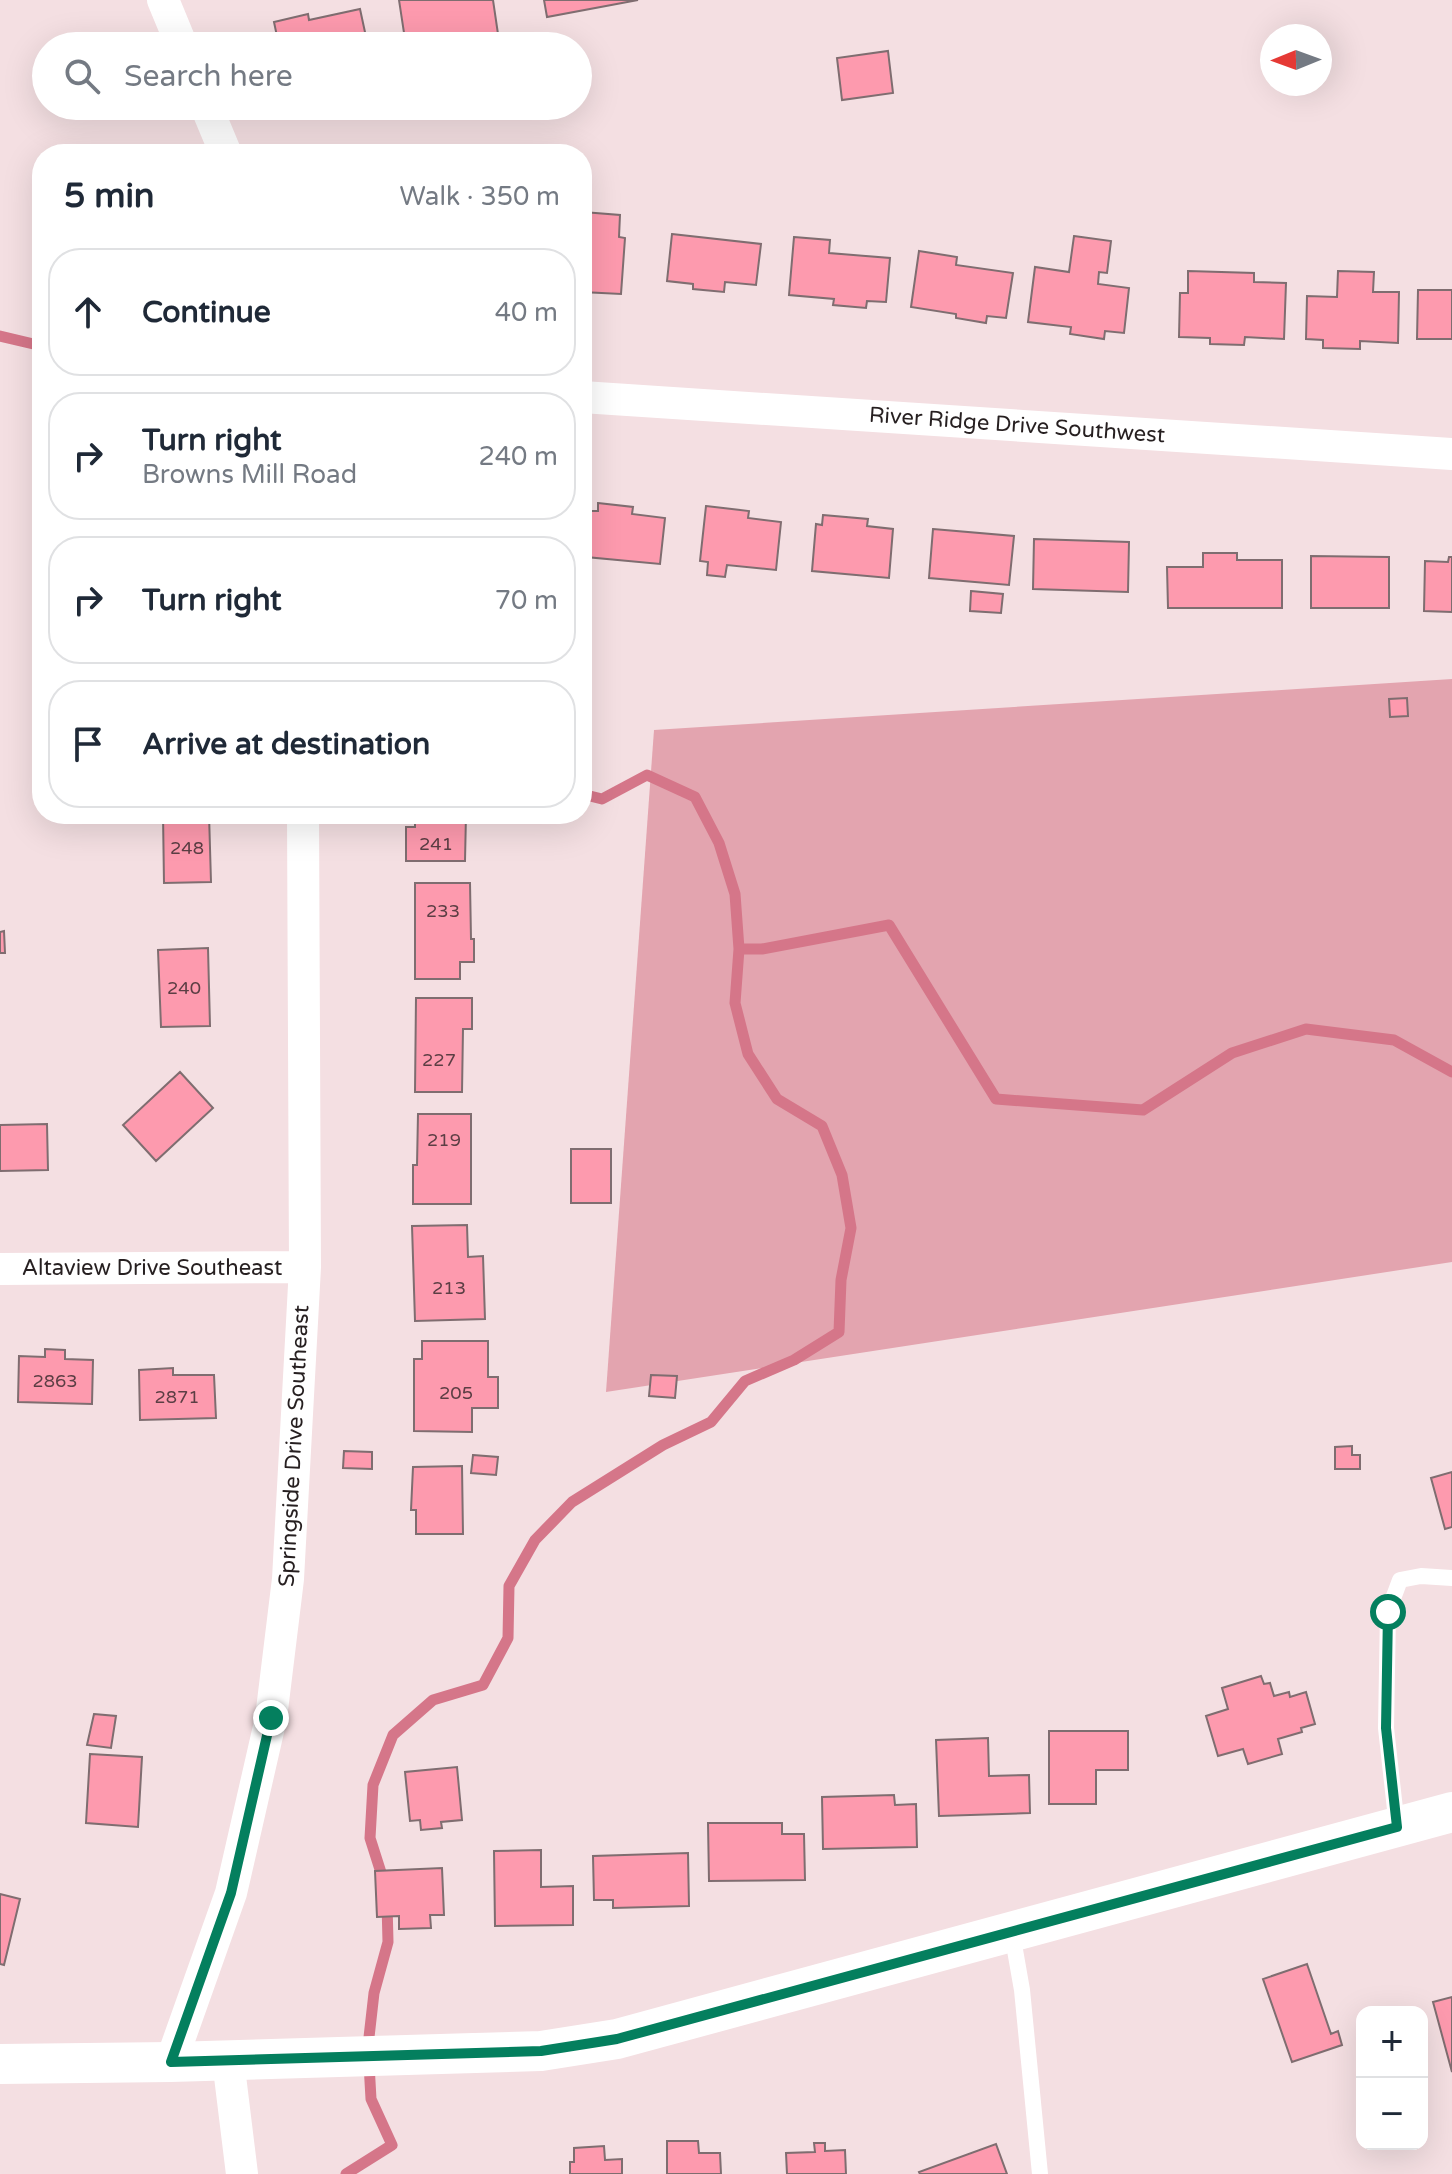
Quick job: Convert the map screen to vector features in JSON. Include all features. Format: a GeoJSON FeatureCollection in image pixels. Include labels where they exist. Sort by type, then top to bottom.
{"type":"FeatureCollection","features":[{"type":"Feature","properties":{"kind":"street"},"geometry":{"type":"LineString","coordinates":[[163,0],[176,32]]}},
{"type":"Feature","properties":{"kind":"street"},"geometry":{"type":"LineString","coordinates":[[212,120],[222,144]]}},
{"type":"Feature","properties":{"kind":"street","name":"River Ridge Drive Southwest"},"geometry":{"type":"LineString","coordinates":[[592,398],[1452,454]]}},
{"type":"Feature","properties":{"kind":"street","name":"Springside Drive Southeast"},"geometry":{"type":"LineString","coordinates":[[171,2062],[231,1893],[271,1718],[288,1579],[305,1267],[303,824]]}},
{"type":"Feature","properties":{"kind":"street","name":"Altaview Drive Southeast"},"geometry":{"type":"LineString","coordinates":[[0,1269],[305,1267]]}},
{"type":"Feature","properties":{"kind":"street"},"geometry":{"type":"LineString","coordinates":[[0,2064],[541,2051],[617,2039],[1452,1812]]}},
{"type":"Feature","properties":{"kind":"street"},"geometry":{"type":"LineString","coordinates":[[228,2060],[242,2174]]}},
{"type":"Feature","properties":{"kind":"lane"},"geometry":{"type":"LineString","coordinates":[[1397,1827],[1386,1728],[1388,1612],[1400,1580],[1421,1576],[1452,1578]]}},
{"type":"Feature","properties":{"kind":"lane"},"geometry":{"type":"LineString","coordinates":[[1011,1932],[1022,1990],[1040,2174]]}},
{"type":"Feature","properties":{"kind":"shaded area"},"geometry":{"type":"Polygon","coordinates":[[[1452,679],[1452,1262],[606,1392],[654,730],[1452,679]]]}},
{"type":"Feature","properties":{"kind":"building"},"geometry":{"type":"Polygon","coordinates":[[[399,0],[493,0],[498,32],[404,32],[399,0]]]}},
{"type":"Feature","properties":{"kind":"building"},"geometry":{"type":"Polygon","coordinates":[[[544,0],[638,0],[547,17],[544,0]]]}},
{"type":"Feature","properties":{"kind":"building"},"geometry":{"type":"Polygon","coordinates":[[[360,9],[365,32],[276,32],[274,22],[308,14],[309,20],[360,9]]]}},
{"type":"Feature","properties":{"kind":"building"},"geometry":{"type":"Polygon","coordinates":[[[888,51],[893,93],[842,100],[837,58],[888,51]]]}},
{"type":"Feature","properties":{"kind":"building"},"geometry":{"type":"Polygon","coordinates":[[[592,213],[620,215],[619,237],[625,238],[621,294],[592,293],[592,213]]]}},
{"type":"Feature","properties":{"kind":"building"},"geometry":{"type":"Polygon","coordinates":[[[672,234],[761,244],[756,285],[725,282],[724,292],[693,289],[693,284],[667,281],[672,234]]]}},
{"type":"Feature","properties":{"kind":"building"},"geometry":{"type":"Polygon","coordinates":[[[1074,236],[1111,241],[1107,273],[1099,272],[1098,284],[1129,288],[1124,333],[1105,331],[1104,339],[1070,334],[1071,327],[1028,322],[1035,267],[1069,272],[1074,236]]]}},
{"type":"Feature","properties":{"kind":"building"},"geometry":{"type":"Polygon","coordinates":[[[794,237],[830,240],[829,253],[890,258],[886,302],[867,301],[866,308],[833,305],[834,299],[789,295],[794,237]]]}},
{"type":"Feature","properties":{"kind":"building"},"geometry":{"type":"Polygon","coordinates":[[[919,251],[957,257],[956,265],[1013,273],[1006,318],[987,316],[986,323],[956,318],[956,314],[911,307],[919,251]]]}},
{"type":"Feature","properties":{"kind":"building"},"geometry":{"type":"Polygon","coordinates":[[[1188,271],[1254,273],[1254,282],[1286,283],[1284,339],[1245,337],[1244,345],[1210,344],[1210,338],[1179,337],[1180,293],[1188,293],[1188,271]]]}},
{"type":"Feature","properties":{"kind":"building"},"geometry":{"type":"Polygon","coordinates":[[[1338,271],[1374,272],[1373,292],[1399,292],[1398,343],[1360,341],[1360,349],[1323,348],[1323,340],[1306,339],[1307,296],[1337,297],[1338,271]]]}},
{"type":"Feature","properties":{"kind":"building"},"geometry":{"type":"Polygon","coordinates":[[[1418,290],[1452,290],[1452,339],[1417,339],[1418,290]]]}},
{"type":"Feature","properties":{"kind":"building"},"geometry":{"type":"Polygon","coordinates":[[[598,503],[633,507],[632,514],[665,518],[660,564],[592,558],[592,511],[598,511],[598,503]]]}},
{"type":"Feature","properties":{"kind":"building"},"geometry":{"type":"Polygon","coordinates":[[[706,506],[749,511],[748,518],[781,522],[776,570],[727,565],[725,577],[707,575],[708,562],[700,561],[706,506]]]}},
{"type":"Feature","properties":{"kind":"building"},"geometry":{"type":"Polygon","coordinates":[[[823,515],[868,519],[867,526],[893,529],[889,578],[812,571],[816,524],[822,525],[823,515]]]}},
{"type":"Feature","properties":{"kind":"building"},"geometry":{"type":"Polygon","coordinates":[[[933,529],[1014,536],[1009,585],[929,578],[933,529]]]}},
{"type":"Feature","properties":{"kind":"building"},"geometry":{"type":"Polygon","coordinates":[[[1034,539],[1129,542],[1128,592],[1033,589],[1034,539]]]}},
{"type":"Feature","properties":{"kind":"building"},"geometry":{"type":"Polygon","coordinates":[[[1203,553],[1237,553],[1237,560],[1282,560],[1282,608],[1168,608],[1167,567],[1203,567],[1203,553]]]}},
{"type":"Feature","properties":{"kind":"building"},"geometry":{"type":"Polygon","coordinates":[[[1311,556],[1389,557],[1389,608],[1311,608],[1311,556]]]}},
{"type":"Feature","properties":{"kind":"building"},"geometry":{"type":"Polygon","coordinates":[[[1452,557],[1452,612],[1424,611],[1425,561],[1448,562],[1452,557]]]}},
{"type":"Feature","properties":{"kind":"building"},"geometry":{"type":"Polygon","coordinates":[[[971,591],[1003,594],[1001,613],[970,611],[971,591]]]}},
{"type":"Feature","properties":{"kind":"building"},"geometry":{"type":"Polygon","coordinates":[[[1407,698],[1408,716],[1390,717],[1389,699],[1407,698]]]}},
{"type":"Feature","properties":{"kind":"building"},"geometry":{"type":"Polygon","coordinates":[[[163,824],[209,824],[211,882],[164,883],[163,824]]]}},
{"type":"Feature","properties":{"kind":"building"},"geometry":{"type":"Polygon","coordinates":[[[415,824],[466,824],[465,861],[406,861],[406,827],[415,827],[415,824]]]}},
{"type":"Feature","properties":{"kind":"building"},"geometry":{"type":"Polygon","coordinates":[[[415,883],[470,883],[474,962],[460,962],[460,979],[415,979],[415,883]]]}},
{"type":"Feature","properties":{"kind":"building"},"geometry":{"type":"Polygon","coordinates":[[[4,931],[5,953],[0,953],[0,932],[4,931]]]}},
{"type":"Feature","properties":{"kind":"building"},"geometry":{"type":"Polygon","coordinates":[[[208,948],[210,1026],[161,1027],[158,950],[208,948]]]}},
{"type":"Feature","properties":{"kind":"building"},"geometry":{"type":"Polygon","coordinates":[[[416,998],[472,998],[472,1029],[463,1029],[462,1092],[415,1092],[416,998]]]}},
{"type":"Feature","properties":{"kind":"building"},"geometry":{"type":"Polygon","coordinates":[[[180,1072],[213,1108],[156,1161],[123,1125],[180,1072]]]}},
{"type":"Feature","properties":{"kind":"building"},"geometry":{"type":"Polygon","coordinates":[[[418,1114],[471,1114],[471,1204],[413,1204],[418,1114]]]}},
{"type":"Feature","properties":{"kind":"building"},"geometry":{"type":"Polygon","coordinates":[[[47,1124],[48,1170],[0,1171],[0,1125],[47,1124]]]}},
{"type":"Feature","properties":{"kind":"building"},"geometry":{"type":"Polygon","coordinates":[[[571,1149],[611,1149],[611,1203],[571,1203],[571,1149]]]}},
{"type":"Feature","properties":{"kind":"building"},"geometry":{"type":"Polygon","coordinates":[[[467,1225],[468,1257],[483,1256],[485,1319],[415,1321],[412,1226],[467,1225]]]}},
{"type":"Feature","properties":{"kind":"building"},"geometry":{"type":"Polygon","coordinates":[[[422,1341],[488,1341],[488,1377],[498,1377],[498,1408],[472,1408],[472,1432],[414,1431],[414,1359],[422,1359],[422,1341]]]}},
{"type":"Feature","properties":{"kind":"building"},"geometry":{"type":"Polygon","coordinates":[[[45,1349],[65,1350],[65,1359],[93,1360],[92,1404],[18,1402],[19,1356],[45,1357],[45,1349]]]}},
{"type":"Feature","properties":{"kind":"building"},"geometry":{"type":"Polygon","coordinates":[[[173,1368],[173,1375],[214,1375],[216,1418],[140,1420],[139,1370],[173,1368]]]}},
{"type":"Feature","properties":{"kind":"building"},"geometry":{"type":"Polygon","coordinates":[[[651,1375],[677,1376],[675,1398],[649,1396],[651,1375]]]}},
{"type":"Feature","properties":{"kind":"building"},"geometry":{"type":"Polygon","coordinates":[[[1352,1446],[1352,1455],[1360,1455],[1360,1469],[1335,1469],[1335,1447],[1352,1446]]]}},
{"type":"Feature","properties":{"kind":"building"},"geometry":{"type":"Polygon","coordinates":[[[344,1451],[372,1452],[372,1469],[343,1468],[344,1451]]]}},
{"type":"Feature","properties":{"kind":"building"},"geometry":{"type":"Polygon","coordinates":[[[473,1455],[498,1457],[496,1475],[471,1473],[473,1455]]]}},
{"type":"Feature","properties":{"kind":"building"},"geometry":{"type":"Polygon","coordinates":[[[462,1466],[463,1534],[416,1534],[416,1510],[411,1510],[413,1467],[462,1466]]]}},
{"type":"Feature","properties":{"kind":"building"},"geometry":{"type":"Polygon","coordinates":[[[1452,1472],[1452,1527],[1445,1529],[1431,1478],[1452,1472]]]}},
{"type":"Feature","properties":{"kind":"building"},"geometry":{"type":"Polygon","coordinates":[[[1261,1676],[1264,1684],[1270,1683],[1274,1696],[1289,1692],[1290,1697],[1306,1692],[1315,1724],[1301,1728],[1302,1732],[1278,1739],[1282,1754],[1248,1764],[1243,1749],[1218,1756],[1206,1716],[1228,1709],[1222,1688],[1261,1676]]]}},
{"type":"Feature","properties":{"kind":"building"},"geometry":{"type":"Polygon","coordinates":[[[94,1714],[116,1716],[111,1748],[87,1745],[94,1714]]]}},
{"type":"Feature","properties":{"kind":"building"},"geometry":{"type":"Polygon","coordinates":[[[1049,1731],[1128,1731],[1128,1770],[1096,1770],[1096,1804],[1049,1804],[1049,1731]]]}},
{"type":"Feature","properties":{"kind":"building"},"geometry":{"type":"Polygon","coordinates":[[[988,1738],[989,1776],[1029,1775],[1030,1813],[939,1816],[936,1740],[988,1738]]]}},
{"type":"Feature","properties":{"kind":"building"},"geometry":{"type":"Polygon","coordinates":[[[90,1754],[142,1757],[138,1827],[86,1823],[90,1754]]]}},
{"type":"Feature","properties":{"kind":"building"},"geometry":{"type":"Polygon","coordinates":[[[457,1767],[462,1820],[441,1822],[442,1828],[421,1830],[420,1820],[410,1821],[405,1772],[457,1767]]]}},
{"type":"Feature","properties":{"kind":"building"},"geometry":{"type":"Polygon","coordinates":[[[894,1795],[895,1805],[916,1804],[917,1847],[823,1849],[822,1797],[894,1795]]]}},
{"type":"Feature","properties":{"kind":"building"},"geometry":{"type":"Polygon","coordinates":[[[708,1823],[782,1823],[782,1834],[804,1834],[805,1880],[709,1881],[708,1823]]]}},
{"type":"Feature","properties":{"kind":"building"},"geometry":{"type":"Polygon","coordinates":[[[541,1850],[541,1887],[573,1886],[573,1925],[495,1926],[494,1851],[541,1850]]]}},
{"type":"Feature","properties":{"kind":"building"},"geometry":{"type":"Polygon","coordinates":[[[688,1853],[689,1906],[613,1908],[613,1900],[594,1900],[593,1856],[688,1853]]]}},
{"type":"Feature","properties":{"kind":"building"},"geometry":{"type":"Polygon","coordinates":[[[442,1868],[444,1915],[430,1915],[431,1928],[399,1929],[399,1916],[377,1917],[375,1871],[442,1868]]]}},
{"type":"Feature","properties":{"kind":"building"},"geometry":{"type":"Polygon","coordinates":[[[0,1894],[20,1899],[4,1965],[0,1964],[0,1894]]]}},
{"type":"Feature","properties":{"kind":"building"},"geometry":{"type":"Polygon","coordinates":[[[1307,1964],[1331,2034],[1338,2031],[1342,2045],[1292,2062],[1263,1979],[1307,1964]]]}},
{"type":"Feature","properties":{"kind":"building"},"geometry":{"type":"Polygon","coordinates":[[[1452,1997],[1452,2072],[1433,2002],[1452,1997]]]}},
{"type":"Feature","properties":{"kind":"building"},"geometry":{"type":"Polygon","coordinates":[[[667,2141],[698,2141],[699,2153],[720,2153],[721,2174],[667,2174],[667,2141]]]}},
{"type":"Feature","properties":{"kind":"building"},"geometry":{"type":"Polygon","coordinates":[[[814,2143],[825,2143],[825,2151],[845,2150],[846,2174],[787,2174],[786,2153],[815,2152],[814,2143]]]}},
{"type":"Feature","properties":{"kind":"building"},"geometry":{"type":"Polygon","coordinates":[[[996,2144],[1007,2174],[919,2172],[996,2144]]]}},
{"type":"Feature","properties":{"kind":"building"},"geometry":{"type":"Polygon","coordinates":[[[604,2146],[605,2160],[622,2159],[622,2174],[570,2174],[574,2148],[604,2146]]]}},
{"type":"Feature","properties":{"kind":"waterway"},"geometry":{"type":"LineString","coordinates":[[0,336],[32,344]]}},
{"type":"Feature","properties":{"kind":"waterway"},"geometry":{"type":"LineString","coordinates":[[384,1882],[370,1838],[373,1785],[393,1735],[433,1700],[483,1685],[508,1638],[509,1586],[535,1540],[572,1502],[663,1445],[711,1422],[745,1381],[794,1360],[839,1332],[841,1280],[851,1228],[842,1175],[822,1126],[777,1099],[748,1054],[735,1003],[739,949],[735,894],[719,843],[695,797],[647,775],[602,799],[592,796]]}},
{"type":"Feature","properties":{"kind":"waterway"},"geometry":{"type":"LineString","coordinates":[[739,949],[762,949],[889,925],[996,1099],[1143,1110],[1232,1053],[1306,1029],[1394,1040],[1452,1072]]}},
{"type":"Feature","properties":{"kind":"waterway"},"geometry":{"type":"LineString","coordinates":[[346,2174],[392,2145],[371,2099],[368,2046],[374,1993],[388,1942],[387,1903]]}},
{"type":"Feature","properties":{"kind":"route"},"geometry":{"type":"LineString","coordinates":[[271,1718],[231,1893],[171,2062],[541,2051],[617,2039],[1397,1827],[1386,1728],[1388,1612]]}}]}
